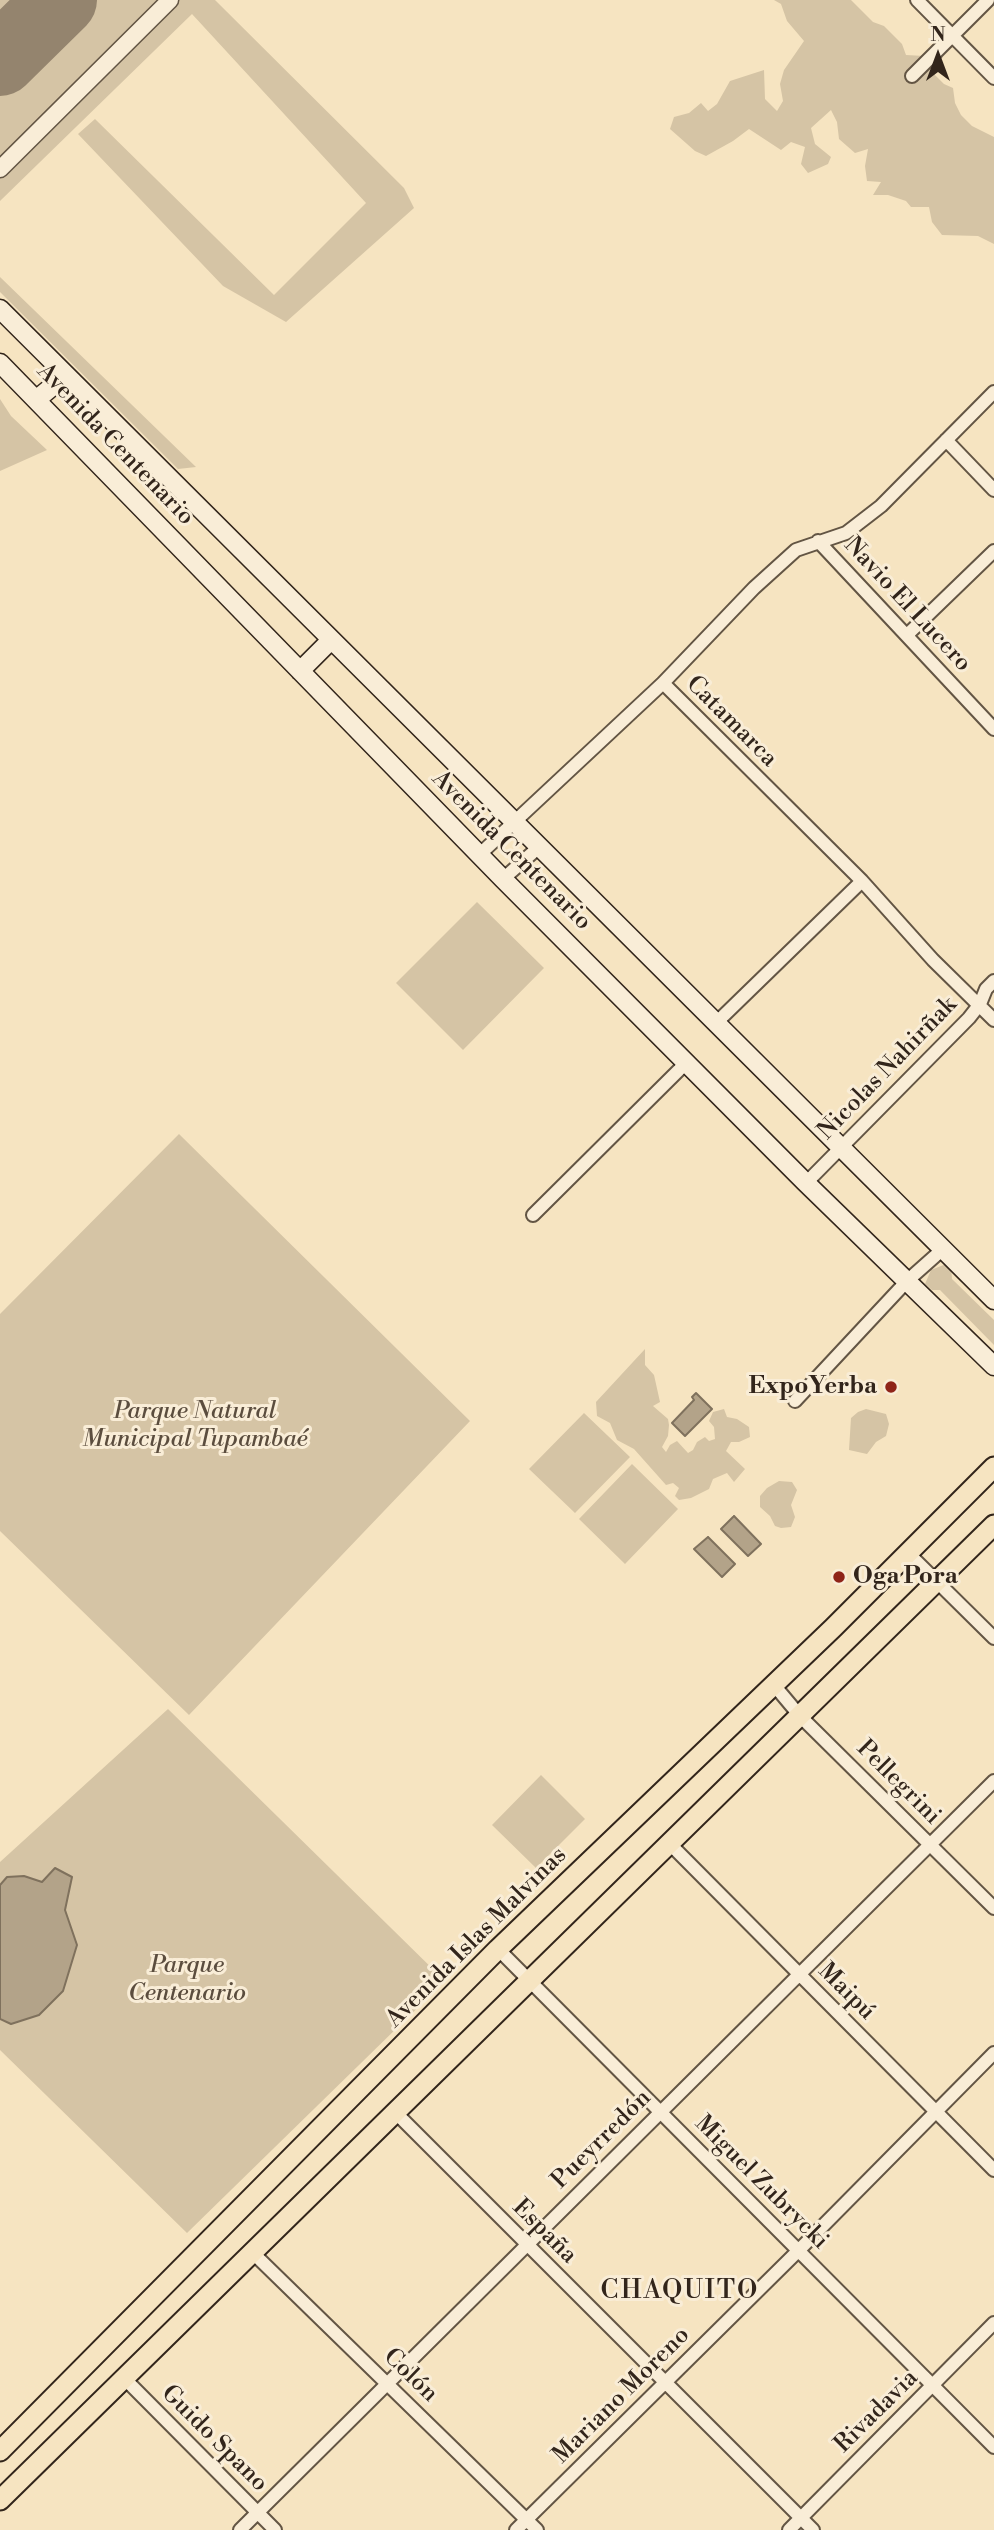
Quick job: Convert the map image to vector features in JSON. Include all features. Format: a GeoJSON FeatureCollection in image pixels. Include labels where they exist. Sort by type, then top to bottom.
{"type":"FeatureCollection","features":[{"type":"Feature","properties":{"kind":"main road","name":"Avenida Centenario"},"geometry":{"type":"LineString","coordinates":[[0,309],[994,1300]]}},
{"type":"Feature","properties":{"kind":"main road","name":"Avenida Centenario"},"geometry":{"type":"LineString","coordinates":[[0,363],[503,879],[806,1183],[994,1366]]}},
{"type":"Feature","properties":{"kind":"main road"},"geometry":{"type":"LineString","coordinates":[[36,400],[66,375]]}},
{"type":"Feature","properties":{"kind":"main road"},"geometry":{"type":"LineString","coordinates":[[300,671],[331,640]]}},
{"type":"Feature","properties":{"kind":"main road","name":"Avenida Islas Malvinas"},"geometry":{"type":"LineString","coordinates":[[0,2451],[498,1949],[774,1685],[994,1467]]}},
{"type":"Feature","properties":{"kind":"main road"},"geometry":{"type":"LineString","coordinates":[[0,2500],[994,1525]]}},
{"type":"Feature","properties":{"kind":"street"},"geometry":{"type":"LineString","coordinates":[[0,169],[170,0]]}},
{"type":"Feature","properties":{"kind":"street"},"geometry":{"type":"LineString","coordinates":[[916,0],[994,78]]}},
{"type":"Feature","properties":{"kind":"street"},"geometry":{"type":"LineString","coordinates":[[912,76],[988,0]]}},
{"type":"Feature","properties":{"kind":"street","name":"Catamarca"},"geometry":{"type":"LineString","coordinates":[[994,392],[881,506],[846,533],[796,550],[754,588],[663,684],[862,881],[933,960],[994,1020]]}},
{"type":"Feature","properties":{"kind":"street"},"geometry":{"type":"LineString","coordinates":[[946,440],[994,490]]}},
{"type":"Feature","properties":{"kind":"street","name":"Navio El Lucero"},"geometry":{"type":"LineString","coordinates":[[818,541],[994,729]]}},
{"type":"Feature","properties":{"kind":"street"},"geometry":{"type":"LineString","coordinates":[[907,635],[994,551]]}},
{"type":"Feature","properties":{"kind":"street"},"geometry":{"type":"LineString","coordinates":[[480,855],[663,684]]}},
{"type":"Feature","properties":{"kind":"street"},"geometry":{"type":"LineString","coordinates":[[503,879],[539,847]]}},
{"type":"Feature","properties":{"kind":"street"},"geometry":{"type":"LineString","coordinates":[[716,1023],[862,881]]}},
{"type":"Feature","properties":{"kind":"street","name":"Nicolas Nahirñak"},"geometry":{"type":"LineString","coordinates":[[806,1183],[980,1004],[986,989],[994,981]]}},
{"type":"Feature","properties":{"kind":"street"},"geometry":{"type":"LineString","coordinates":[[533,1216],[686,1063]]}},
{"type":"Feature","properties":{"kind":"street"},"geometry":{"type":"LineString","coordinates":[[795,1401],[907,1282],[943,1249]]}},
{"type":"Feature","properties":{"kind":"street"},"geometry":{"type":"LineString","coordinates":[[908,1553],[994,1638]]}},
{"type":"Feature","properties":{"kind":"street","name":"Pellegrini"},"geometry":{"type":"LineString","coordinates":[[774,1685],[800,1716],[994,1908]]}},
{"type":"Feature","properties":{"kind":"street","name":"Pueyrredón"},"geometry":{"type":"LineString","coordinates":[[240,2530],[994,1781]]}},
{"type":"Feature","properties":{"kind":"street","name":"Maipú"},"geometry":{"type":"LineString","coordinates":[[669,1843],[994,2170]]}},
{"type":"Feature","properties":{"kind":"street","name":"Miguel Zubrycki"},"geometry":{"type":"LineString","coordinates":[[498,1949],[994,2447]]}},
{"type":"Feature","properties":{"kind":"street","name":"Mariano Moreno"},"geometry":{"type":"LineString","coordinates":[[516,2530],[994,2053]]}},
{"type":"Feature","properties":{"kind":"street","name":"España"},"geometry":{"type":"LineString","coordinates":[[395,2112],[813,2530]]}},
{"type":"Feature","properties":{"kind":"street","name":"Colón"},"geometry":{"type":"LineString","coordinates":[[252,2252],[537,2530]]}},
{"type":"Feature","properties":{"kind":"street","name":"Rivadavia"},"geometry":{"type":"LineString","coordinates":[[789,2530],[994,2323]]}},
{"type":"Feature","properties":{"kind":"street","name":"Guido Spano"},"geometry":{"type":"LineString","coordinates":[[124,2378],[275,2530]]}},
{"type":"Feature","properties":{"kind":"green space"},"geometry":{"type":"Polygon","coordinates":[[[0,0],[215,0],[404,188],[414,208],[286,322],[223,286],[78,134],[95,119],[274,295],[366,203],[192,14],[0,201],[0,0]]]}},
{"type":"Feature","properties":{"kind":"green space"},"geometry":{"type":"Polygon","coordinates":[[[774,0],[851,0],[873,22],[884,26],[902,44],[906,55],[943,57],[932,72],[944,84],[953,88],[955,103],[961,115],[972,126],[994,137],[994,244],[978,236],[942,235],[932,222],[929,207],[911,207],[906,201],[888,195],[873,195],[881,182],[867,181],[865,166],[868,149],[855,153],[839,139],[837,122],[831,110],[811,128],[815,144],[831,157],[828,164],[808,173],[801,164],[805,147],[791,142],[781,150],[749,129],[706,156],[695,151],[670,129],[674,117],[689,113],[701,103],[708,111],[717,104],[730,81],[764,70],[765,99],[777,111],[783,101],[780,84],[784,70],[804,41],[787,21],[781,4],[774,0]]]}},
{"type":"Feature","properties":{"kind":"green space"},"geometry":{"type":"Polygon","coordinates":[[[0,277],[196,467],[178,469],[0,292],[0,277]]]}},
{"type":"Feature","properties":{"kind":"green space"},"geometry":{"type":"Polygon","coordinates":[[[0,399],[11,416],[47,450],[0,471],[0,399]]]}},
{"type":"Feature","properties":{"kind":"green space"},"geometry":{"type":"Polygon","coordinates":[[[477,902],[544,968],[463,1050],[396,983],[477,902]]]}},
{"type":"Feature","properties":{"kind":"green space","name":"Parque Natural Municipal Tupambaé"},"geometry":{"type":"Polygon","coordinates":[[[179,1134],[470,1421],[189,1715],[0,1531],[0,1314],[179,1134]]]}},
{"type":"Feature","properties":{"kind":"green space"},"geometry":{"type":"Polygon","coordinates":[[[946,1264],[951,1267],[952,1279],[994,1320],[994,1345],[940,1290],[932,1290],[925,1284],[931,1270],[946,1264]]]}},
{"type":"Feature","properties":{"kind":"green space"},"geometry":{"type":"Polygon","coordinates":[[[645,1349],[645,1365],[654,1375],[660,1402],[653,1406],[668,1419],[668,1436],[662,1447],[666,1452],[670,1445],[677,1441],[688,1453],[705,1437],[709,1441],[715,1439],[714,1427],[709,1421],[713,1412],[724,1409],[727,1417],[737,1419],[749,1427],[750,1437],[731,1442],[726,1451],[745,1469],[734,1482],[727,1473],[713,1479],[709,1489],[691,1498],[679,1500],[675,1496],[679,1488],[673,1483],[666,1485],[634,1449],[617,1440],[610,1423],[597,1416],[596,1402],[645,1349]]]}},
{"type":"Feature","properties":{"kind":"green space"},"geometry":{"type":"Polygon","coordinates":[[[866,1409],[886,1414],[889,1424],[886,1436],[876,1442],[867,1454],[849,1450],[851,1418],[866,1409]]]}},
{"type":"Feature","properties":{"kind":"green space"},"geometry":{"type":"Polygon","coordinates":[[[584,1413],[630,1457],[575,1513],[529,1469],[584,1413]]]}},
{"type":"Feature","properties":{"kind":"green space"},"geometry":{"type":"Polygon","coordinates":[[[632,1464],[678,1509],[625,1564],[579,1519],[632,1464]]]}},
{"type":"Feature","properties":{"kind":"green space"},"geometry":{"type":"Polygon","coordinates":[[[779,1481],[792,1482],[797,1490],[791,1505],[795,1517],[791,1527],[775,1526],[770,1516],[760,1507],[760,1496],[779,1481]]]}},
{"type":"Feature","properties":{"kind":"green space","name":"Parque Centenario"},"geometry":{"type":"Polygon","coordinates":[[[168,1709],[445,1981],[187,2233],[0,2050],[0,1862],[168,1709]]]}},
{"type":"Feature","properties":{"kind":"green space"},"geometry":{"type":"Polygon","coordinates":[[[541,1775],[585,1819],[536,1868],[492,1825],[541,1775]]]}},
{"type":"Feature","properties":{"kind":"shaded area"},"geometry":{"type":"Polygon","coordinates":[[[696,1393],[712,1409],[685,1436],[672,1423],[694,1400],[692,1397],[696,1393]]]}},
{"type":"Feature","properties":{"kind":"shaded area"},"geometry":{"type":"Polygon","coordinates":[[[734,1516],[761,1544],[748,1556],[721,1529],[734,1516]]]}},
{"type":"Feature","properties":{"kind":"shaded area"},"geometry":{"type":"Polygon","coordinates":[[[708,1537],[735,1564],[722,1577],[694,1549],[708,1537]]]}},
{"type":"Feature","properties":{"kind":"shaded area"},"geometry":{"type":"Polygon","coordinates":[[[55,1868],[72,1877],[65,1910],[77,1945],[63,1991],[39,2015],[11,2024],[0,2019],[0,1885],[7,1877],[24,1876],[42,1882],[55,1868]]]}},
{"type":"Feature","properties":{"kind":"runway"},"geometry":{"type":"LineString","coordinates":[[0,60],[61,0]]}},
{"type":"Feature","properties":{"kind":"place","name":"ExpoYerba"},"geometry":{"type":"Point","coordinates":[891,1387]}},
{"type":"Feature","properties":{"kind":"place","name":"Oga Pora"},"geometry":{"type":"Point","coordinates":[839,1577]}},
{"type":"Feature","properties":{"kind":"district","name":"CHAQUITO"},"geometry":{"type":"Point","coordinates":[680,2292]}}]}
